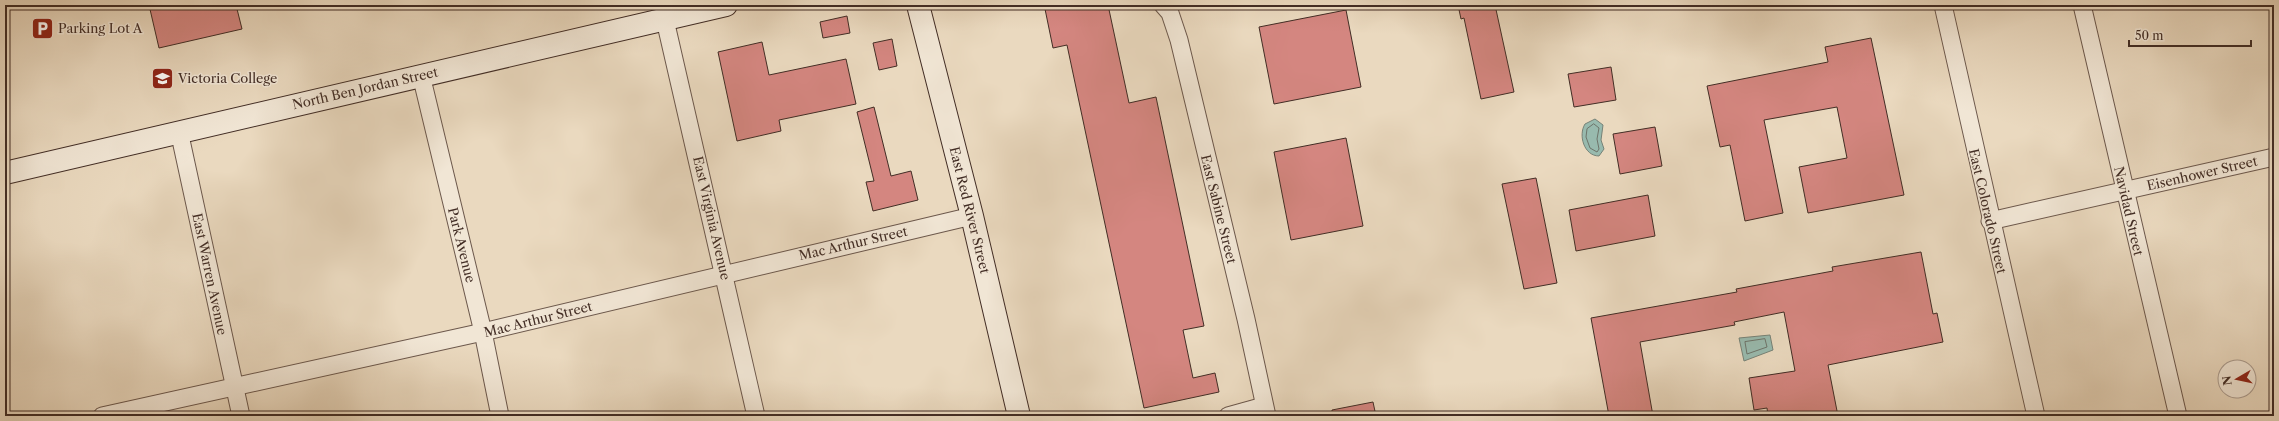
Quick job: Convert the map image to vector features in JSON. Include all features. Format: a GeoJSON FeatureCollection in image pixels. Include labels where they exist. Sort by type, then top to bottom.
{"type":"FeatureCollection","features":[{"type":"Feature","properties":{"kind":"street","name":"North Ben Jordan Street"},"geometry":{"type":"LineString","coordinates":[[5,173],[179,131],[726,5]]}},
{"type":"Feature","properties":{"kind":"street","name":"East Red River Street"},"geometry":{"type":"LineString","coordinates":[[918,5],[972,216],[1019,416]]}},
{"type":"Feature","properties":{"kind":"street","name":"East Sabine Street"},"geometry":{"type":"LineString","coordinates":[[1163,5],[1170,13],[1179,40],[1246,319],[1266,411]]}},
{"type":"Feature","properties":{"kind":"street","name":"East Colorado Street"},"geometry":{"type":"LineString","coordinates":[[1943,5],[1990,221],[2036,416]]}},
{"type":"Feature","properties":{"kind":"street","name":"Navidad Street"},"geometry":{"type":"LineString","coordinates":[[2082,5],[2178,416]]}},
{"type":"Feature","properties":{"kind":"street","name":"East Virginia Avenue"},"geometry":{"type":"LineString","coordinates":[[665,20],[725,273],[756,416]]}},
{"type":"Feature","properties":{"kind":"street","name":"Park Avenue"},"geometry":{"type":"LineString","coordinates":[[421,75],[483,332],[500,416]]}},
{"type":"Feature","properties":{"kind":"street","name":"East Warren Avenue"},"geometry":{"type":"LineString","coordinates":[[179,131],[241,416]]}},
{"type":"Feature","properties":{"kind":"street","name":"Eisenhower Street"},"geometry":{"type":"LineString","coordinates":[[1990,221],[2274,157]]}},
{"type":"Feature","properties":{"kind":"street","name":"Mac Arthur Street"},"geometry":{"type":"LineString","coordinates":[[102,416],[483,332],[725,273],[972,216]]}},
{"type":"Feature","properties":{"kind":"street"},"geometry":{"type":"LineString","coordinates":[[1228,416],[1266,411]]}},
{"type":"Feature","properties":{"kind":"water"},"geometry":{"type":"Polygon","coordinates":[[[1595,119],[1603,125],[1601,140],[1604,149],[1599,156],[1590,153],[1586,149],[1582,139],[1585,124],[1595,119]]]}},
{"type":"Feature","properties":{"kind":"water"},"geometry":{"type":"Polygon","coordinates":[[[1770,335],[1773,350],[1744,361],[1739,338],[1770,335]]]}},
{"type":"Feature","properties":{"kind":"building"},"geometry":{"type":"Polygon","coordinates":[[[149,5],[236,5],[242,29],[159,48],[149,5]]]}},
{"type":"Feature","properties":{"kind":"building"},"geometry":{"type":"Polygon","coordinates":[[[1066,5],[1108,5],[1129,103],[1156,97],[1204,326],[1183,330],[1193,378],[1215,373],[1219,392],[1144,408],[1067,45],[1053,48],[1045,9],[1066,5]]]}},
{"type":"Feature","properties":{"kind":"building"},"geometry":{"type":"Polygon","coordinates":[[[1458,5],[1495,5],[1514,92],[1481,99],[1464,18],[1461,19],[1458,5]]]}},
{"type":"Feature","properties":{"kind":"building"},"geometry":{"type":"Polygon","coordinates":[[[1346,10],[1361,87],[1274,104],[1259,27],[1346,10]]]}},
{"type":"Feature","properties":{"kind":"building"},"geometry":{"type":"Polygon","coordinates":[[[847,16],[850,33],[823,38],[820,22],[847,16]]]}},
{"type":"Feature","properties":{"kind":"building"},"geometry":{"type":"Polygon","coordinates":[[[1871,38],[1904,195],[1808,213],[1799,167],[1847,158],[1837,107],[1764,120],[1783,213],[1745,221],[1730,145],[1720,147],[1707,86],[1828,62],[1825,47],[1871,38]]]}},
{"type":"Feature","properties":{"kind":"building"},"geometry":{"type":"Polygon","coordinates":[[[892,39],[897,66],[879,70],[873,43],[892,39]]]}},
{"type":"Feature","properties":{"kind":"building"},"geometry":{"type":"Polygon","coordinates":[[[762,42],[769,75],[846,59],[856,104],[779,120],[781,131],[737,141],[718,52],[762,42]]]}},
{"type":"Feature","properties":{"kind":"building"},"geometry":{"type":"Polygon","coordinates":[[[1611,67],[1616,100],[1574,107],[1568,74],[1611,67]]]}},
{"type":"Feature","properties":{"kind":"building"},"geometry":{"type":"Polygon","coordinates":[[[874,107],[891,176],[911,171],[918,200],[873,211],[866,182],[874,181],[857,112],[874,107]]]}},
{"type":"Feature","properties":{"kind":"building"},"geometry":{"type":"Polygon","coordinates":[[[1655,127],[1662,166],[1620,174],[1613,134],[1655,127]]]}},
{"type":"Feature","properties":{"kind":"building"},"geometry":{"type":"Polygon","coordinates":[[[1346,138],[1363,226],[1291,240],[1274,152],[1346,138]]]}},
{"type":"Feature","properties":{"kind":"building"},"geometry":{"type":"Polygon","coordinates":[[[1536,178],[1557,283],[1524,289],[1502,184],[1536,178]]]}},
{"type":"Feature","properties":{"kind":"building"},"geometry":{"type":"Polygon","coordinates":[[[1648,195],[1655,236],[1576,251],[1569,210],[1648,195]]]}},
{"type":"Feature","properties":{"kind":"building"},"geometry":{"type":"Polygon","coordinates":[[[1921,252],[1933,314],[1937,313],[1943,342],[1828,365],[1838,416],[1768,416],[1767,408],[1754,410],[1749,378],[1795,371],[1784,312],[1734,322],[1735,325],[1640,342],[1653,416],[1609,416],[1591,318],[1737,292],[1736,289],[1833,271],[1832,267],[1921,252]]]}},
{"type":"Feature","properties":{"kind":"building"},"geometry":{"type":"Polygon","coordinates":[[[1373,402],[1376,416],[1332,416],[1332,410],[1373,402]]]}},
{"type":"Feature","properties":{"kind":"place","name":"Parking Lot A"},"geometry":{"type":"Point","coordinates":[43,28]}},
{"type":"Feature","properties":{"kind":"place","name":"Victoria College"},"geometry":{"type":"Point","coordinates":[163,78]}}]}
